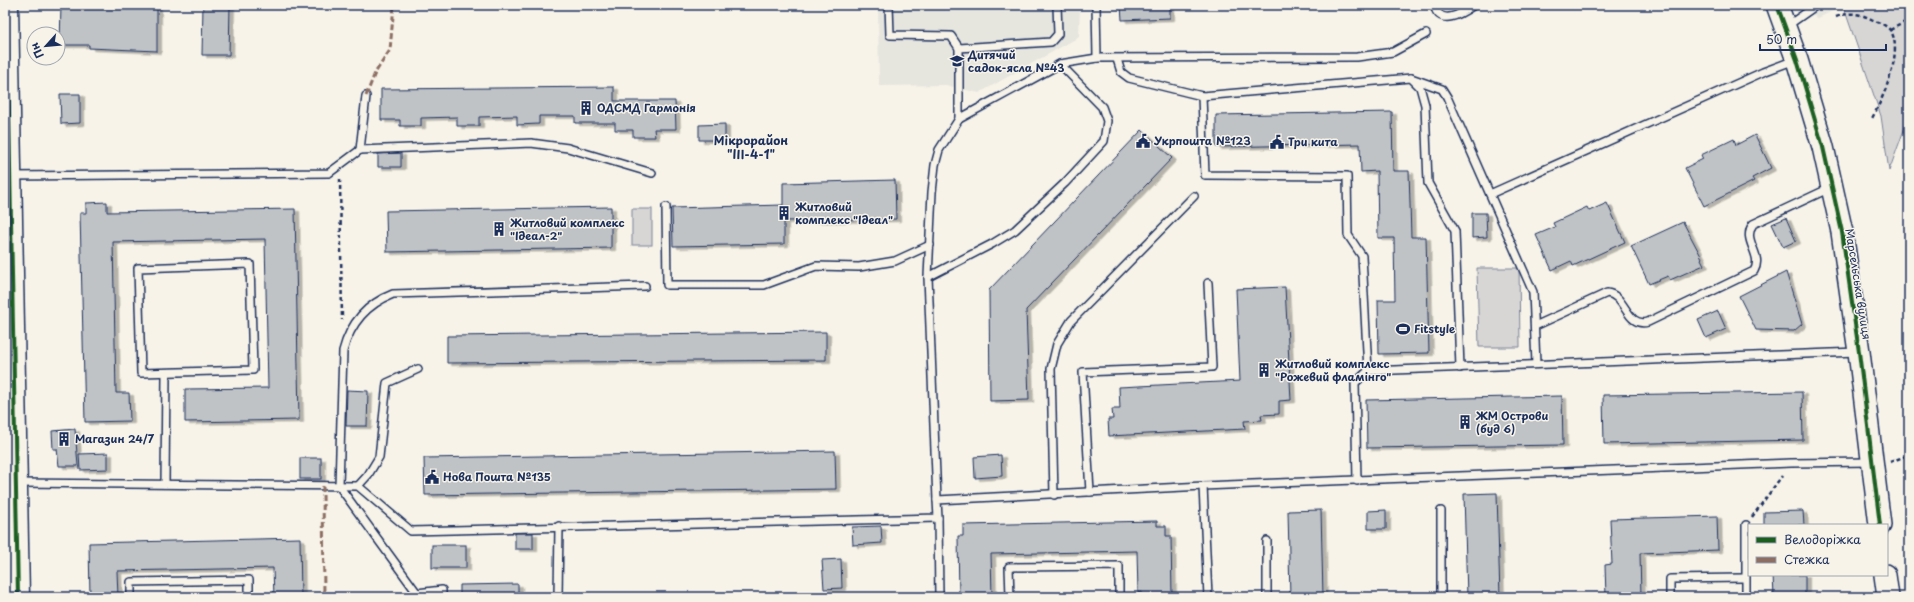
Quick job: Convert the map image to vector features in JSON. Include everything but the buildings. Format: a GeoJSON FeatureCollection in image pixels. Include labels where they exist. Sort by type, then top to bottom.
{"type":"FeatureCollection","features":[{"type":"Feature","properties":{"kind":"main road"},"geometry":{"type":"LineString","coordinates":[[7,5],[7,151],[10,176],[13,483],[18,597]]}},
{"type":"Feature","properties":{"kind":"street","name":"Марсельська вулиця"},"geometry":{"type":"LineString","coordinates":[[1777,5],[1797,60],[1823,147],[1842,232],[1859,352],[1880,524]]}},
{"type":"Feature","properties":{"kind":"street"},"geometry":{"type":"LineString","coordinates":[[1885,576],[1888,597]]}},
{"type":"Feature","properties":{"kind":"lane"},"geometry":{"type":"LineString","coordinates":[[890,5],[890,35],[951,36],[959,48],[959,118]]}},
{"type":"Feature","properties":{"kind":"lane"},"geometry":{"type":"LineString","coordinates":[[959,48],[1051,42],[1058,34],[1057,5]]}},
{"type":"Feature","properties":{"kind":"lane"},"geometry":{"type":"LineString","coordinates":[[1096,5],[1097,58]]}},
{"type":"Feature","properties":{"kind":"lane"},"geometry":{"type":"LineString","coordinates":[[1434,5],[1439,14],[1448,18],[1456,17],[1474,5]]}},
{"type":"Feature","properties":{"kind":"lane"},"geometry":{"type":"LineString","coordinates":[[1785,27],[1817,5]]}},
{"type":"Feature","properties":{"kind":"lane"},"geometry":{"type":"LineString","coordinates":[[939,597],[938,500],[928,277],[932,192],[935,165],[939,150],[959,118],[1060,64],[1097,58],[1357,57],[1393,52],[1426,34]]}},
{"type":"Feature","properties":{"kind":"lane"},"geometry":{"type":"LineString","coordinates":[[1117,59],[1121,72],[1132,80],[1202,96],[1411,78],[1442,89],[1447,96],[1533,292],[1536,364]]}},
{"type":"Feature","properties":{"kind":"lane"},"geometry":{"type":"LineString","coordinates":[[1490,194],[1763,72],[1797,60]]}},
{"type":"Feature","properties":{"kind":"lane"},"geometry":{"type":"LineString","coordinates":[[928,277],[992,244],[1015,230],[1065,183],[1104,141],[1107,121],[1102,107],[1060,64]]}},
{"type":"Feature","properties":{"kind":"lane"},"geometry":{"type":"LineString","coordinates":[[1411,78],[1420,87],[1425,105],[1428,183],[1455,231],[1460,368]]}},
{"type":"Feature","properties":{"kind":"lane"},"geometry":{"type":"LineString","coordinates":[[360,150],[366,96]]}},
{"type":"Feature","properties":{"kind":"lane"},"geometry":{"type":"LineString","coordinates":[[1202,96],[1205,175],[1347,176],[1348,235],[1362,256],[1368,371]]}},
{"type":"Feature","properties":{"kind":"lane"},"geometry":{"type":"LineString","coordinates":[[10,176],[329,173],[360,150],[531,143],[551,144],[652,173]]}},
{"type":"Feature","properties":{"kind":"lane"},"geometry":{"type":"LineString","coordinates":[[1534,326],[1606,293],[1616,295],[1634,320],[1639,322],[1648,322],[1754,271],[1757,257],[1748,235],[1753,224],[1832,188]]}},
{"type":"Feature","properties":{"kind":"lane"},"geometry":{"type":"LineString","coordinates":[[1054,494],[1051,369],[1057,344],[1071,321],[1194,196]]}},
{"type":"Feature","properties":{"kind":"lane"},"geometry":{"type":"LineString","coordinates":[[666,207],[667,285],[764,285],[816,266],[859,267],[895,262],[930,245]]}},
{"type":"Feature","properties":{"kind":"lane"},"geometry":{"type":"LineString","coordinates":[[250,264],[253,370],[166,373],[141,373],[138,268],[250,264]]}},
{"type":"Feature","properties":{"kind":"lane"},"geometry":{"type":"LineString","coordinates":[[1090,492],[1083,372],[1212,367],[1208,283]]}},
{"type":"Feature","properties":{"kind":"lane"},"geometry":{"type":"LineString","coordinates":[[442,597],[442,590],[417,593],[339,486],[343,351],[346,338],[366,309],[379,300],[393,294],[645,286]]}},
{"type":"Feature","properties":{"kind":"lane"},"geometry":{"type":"LineString","coordinates":[[1357,480],[1355,383],[1368,371],[1859,352]]}},
{"type":"Feature","properties":{"kind":"lane"},"geometry":{"type":"LineString","coordinates":[[358,486],[368,476],[379,457],[387,383],[418,369]]}},
{"type":"Feature","properties":{"kind":"lane"},"geometry":{"type":"LineString","coordinates":[[165,484],[166,373]]}},
{"type":"Feature","properties":{"kind":"lane"},"geometry":{"type":"LineString","coordinates":[[938,500],[1203,486],[1791,463],[1872,462]]}},
{"type":"Feature","properties":{"kind":"lane"},"geometry":{"type":"LineString","coordinates":[[13,483],[358,486],[411,530],[938,518]]}},
{"type":"Feature","properties":{"kind":"lane"},"geometry":{"type":"LineString","coordinates":[[1203,486],[1208,597]]}},
{"type":"Feature","properties":{"kind":"lane"},"geometry":{"type":"LineString","coordinates":[[1440,511],[1441,597]]}},
{"type":"Feature","properties":{"kind":"lane"},"geometry":{"type":"LineString","coordinates":[[1746,525],[1744,578],[1746,597]]}},
{"type":"Feature","properties":{"kind":"lane"},"geometry":{"type":"LineString","coordinates":[[558,526],[558,597]]}},
{"type":"Feature","properties":{"kind":"lane"},"geometry":{"type":"LineString","coordinates":[[1267,541],[1267,597]]}},
{"type":"Feature","properties":{"kind":"lane"},"geometry":{"type":"LineString","coordinates":[[1010,597],[1009,567],[1119,566],[1119,597]]}},
{"type":"Feature","properties":{"kind":"lane"},"geometry":{"type":"LineString","coordinates":[[1670,597],[1670,579],[1744,578]]}},
{"type":"Feature","properties":{"kind":"lane"},"geometry":{"type":"LineString","coordinates":[[131,597],[131,582],[249,580],[249,597]]}},
{"type":"Feature","properties":{"kind":"path"},"geometry":{"type":"LineString","coordinates":[[1836,16],[1852,13],[1866,17],[1884,25],[1890,30],[1894,40],[1895,54],[1880,105],[1871,120]]}},
{"type":"Feature","properties":{"kind":"path"},"geometry":{"type":"LineString","coordinates":[[1890,30],[1909,20]]}},
{"type":"Feature","properties":{"kind":"path"},"geometry":{"type":"LineString","coordinates":[[340,165],[343,351]]}},
{"type":"Feature","properties":{"kind":"path"},"geometry":{"type":"LineString","coordinates":[[1746,525],[1791,463]]}},
{"type":"Feature","properties":{"kind":"shaded area","name":"Дитячий садок-ясла №43"},"geometry":{"type":"Polygon","coordinates":[[[878,5],[1080,5],[1079,37],[979,93],[946,85],[879,86],[878,5]]]}},
{"type":"Feature","properties":{"kind":"shaded area"},"geometry":{"type":"Polygon","coordinates":[[[1809,5],[1843,5],[1843,6],[1816,19],[1809,5]]]}},
{"type":"Feature","properties":{"kind":"shaded area"},"geometry":{"type":"Polygon","coordinates":[[[1843,5],[1909,5],[1909,116],[1889,171],[1881,116],[1843,5]]]}},
{"type":"Feature","properties":{"kind":"shaded area"},"geometry":{"type":"Polygon","coordinates":[[[632,209],[652,209],[652,245],[632,245],[632,209]]]}},
{"type":"Feature","properties":{"kind":"shaded area"},"geometry":{"type":"Polygon","coordinates":[[[1477,268],[1519,268],[1520,347],[1479,347],[1477,268]]]}},
{"type":"Feature","properties":{"kind":"marked path"},"geometry":{"type":"LineString","coordinates":[[366,96],[375,73],[390,50],[394,5]]}},
{"type":"Feature","properties":{"kind":"marked path"},"geometry":{"type":"LineString","coordinates":[[323,486],[324,597]]}},
{"type":"Feature","properties":{"kind":"cycle path"},"geometry":{"type":"LineString","coordinates":[[7,5],[18,597]]}},
{"type":"Feature","properties":{"kind":"cycle path"},"geometry":{"type":"LineString","coordinates":[[1777,5],[1797,60],[1823,147],[1842,232],[1859,352],[1880,524]]}},
{"type":"Feature","properties":{"kind":"place","name":"Дитячий садок-ясла №43"},"geometry":{"type":"Point","coordinates":[957,61]}},
{"type":"Feature","properties":{"kind":"place","name":"ОДСМД Гармонія"},"geometry":{"type":"Point","coordinates":[586,108]}},
{"type":"Feature","properties":{"kind":"place","name":"Укрпошта №123"},"geometry":{"type":"Point","coordinates":[1143,141]}},
{"type":"Feature","properties":{"kind":"place","name":"Три кита"},"geometry":{"type":"Point","coordinates":[1277,142]}},
{"type":"Feature","properties":{"kind":"place","name":"Житловий комплекс \"Ідеал\""},"geometry":{"type":"Point","coordinates":[784,213]}},
{"type":"Feature","properties":{"kind":"place","name":"Житловий комплекс \"Ідеал-2\""},"geometry":{"type":"Point","coordinates":[499,229]}},
{"type":"Feature","properties":{"kind":"place","name":"Fitstyle"},"geometry":{"type":"Point","coordinates":[1403,329]}},
{"type":"Feature","properties":{"kind":"place","name":"Житловий комплекс \"Рожевий фламінго\""},"geometry":{"type":"Point","coordinates":[1264,370]}},
{"type":"Feature","properties":{"kind":"place","name":"ЖМ Острови (буд 6)"},"geometry":{"type":"Point","coordinates":[1465,422]}},
{"type":"Feature","properties":{"kind":"place","name":"Магазин 24/7"},"geometry":{"type":"Point","coordinates":[64,439]}},
{"type":"Feature","properties":{"kind":"place","name":"Нова Пошта №135"},"geometry":{"type":"Point","coordinates":[432,477]}},
{"type":"Feature","properties":{"kind":"district","name":"Мікрорайон \"ІІІ-4-1\""},"geometry":{"type":"Point","coordinates":[751,148]}}]}
